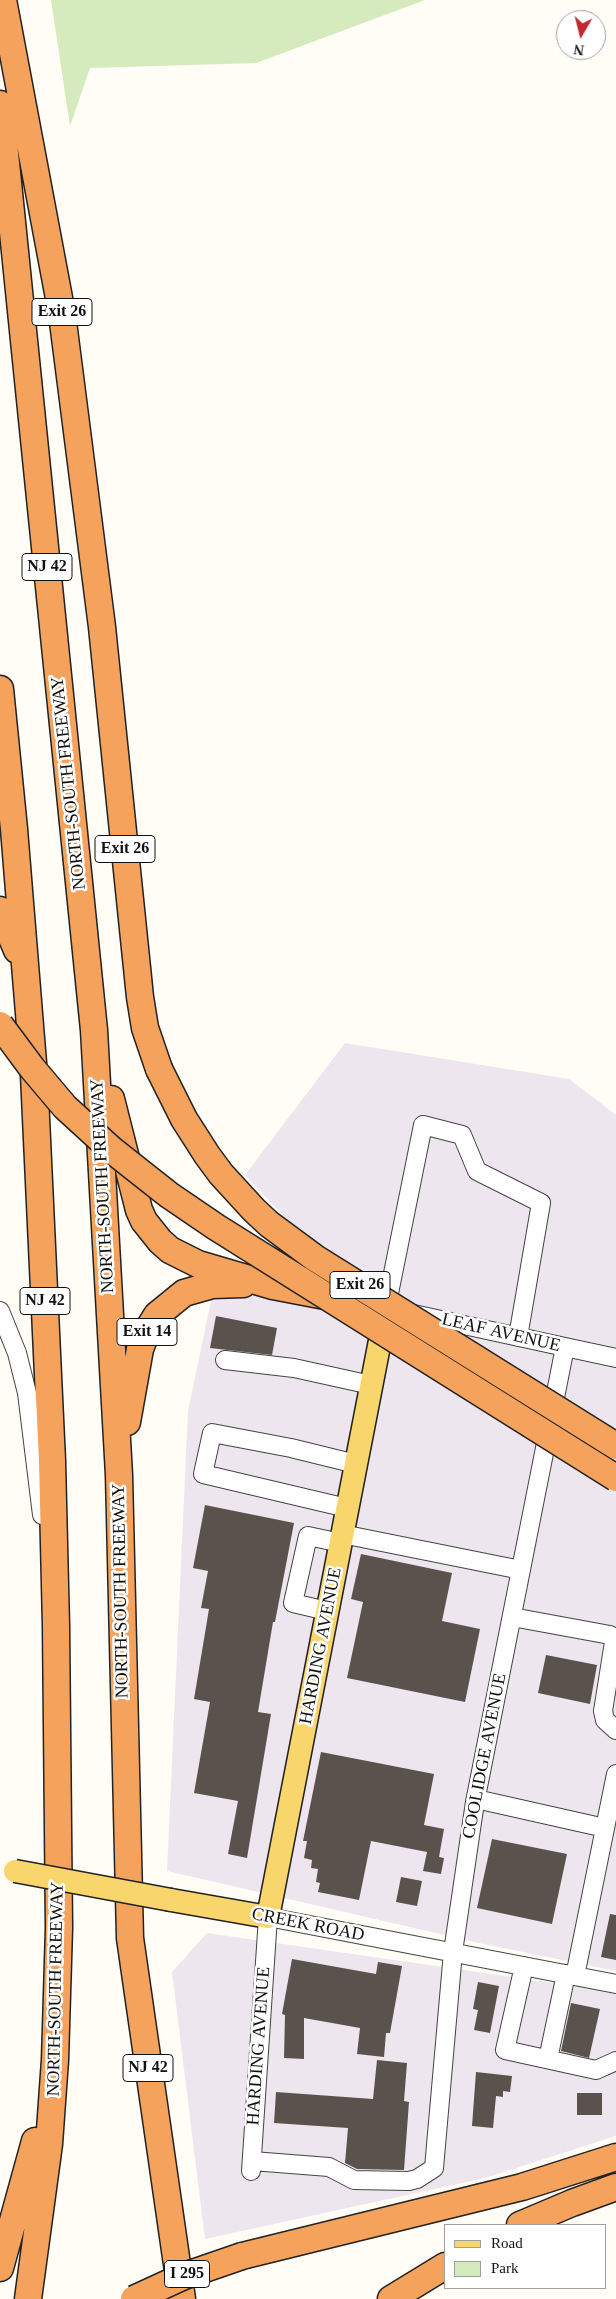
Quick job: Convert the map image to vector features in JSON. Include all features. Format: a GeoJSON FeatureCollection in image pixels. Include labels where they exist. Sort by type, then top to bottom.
{"type":"FeatureCollection","features":[{"type":"Feature","properties":{"kind":"highway","name":"Exit 26"},"geometry":{"type":"LineString","coordinates":[[3,0],[62,314],[102,627],[140,996],[145,1028],[159,1068],[184,1119],[207,1155],[235,1189],[269,1224],[316,1258],[616,1446]]}},
{"type":"Feature","properties":{"kind":"highway","name":"NORTH-SOUTH FREEWAY"},"geometry":{"type":"LineString","coordinates":[[0,104],[94,1030],[119,1475],[130,1938],[182,2299]]}},
{"type":"Feature","properties":{"kind":"highway","name":"NORTH-SOUTH FREEWAY"},"geometry":{"type":"LineString","coordinates":[[0,689],[34,1075],[45,1308],[56,1626],[59,1928],[55,2060],[49,2144],[28,2299]]}},
{"type":"Feature","properties":{"kind":"highway"},"geometry":{"type":"LineString","coordinates":[[0,910],[26,977]]}},
{"type":"Feature","properties":{"kind":"highway"},"geometry":{"type":"LineString","coordinates":[[0,1025],[32,1068],[71,1113],[112,1150],[177,1200],[616,1478]]}},
{"type":"Feature","properties":{"kind":"highway"},"geometry":{"type":"LineString","coordinates":[[94,1030],[133,1193],[144,1221],[160,1241],[184,1258],[273,1286],[386,1308]]}},
{"type":"Feature","properties":{"kind":"highway","name":"Exit 14"},"geometry":{"type":"LineString","coordinates":[[119,1475],[140,1349],[147,1331],[157,1315],[177,1297],[202,1287],[231,1283],[273,1286]]}},
{"type":"Feature","properties":{"kind":"highway"},"geometry":{"type":"LineString","coordinates":[[0,2268],[55,2060]]}},
{"type":"Feature","properties":{"kind":"highway","name":"I 295"},"geometry":{"type":"LineString","coordinates":[[134,2299],[184,2276],[242,2256],[513,2189],[616,2157]]}},
{"type":"Feature","properties":{"kind":"highway"},"geometry":{"type":"LineString","coordinates":[[522,2224],[616,2187]]}},
{"type":"Feature","properties":{"kind":"highway"},"geometry":{"type":"LineString","coordinates":[[555,2224],[616,2200]]}},
{"type":"Feature","properties":{"kind":"highway"},"geometry":{"type":"LineString","coordinates":[[391,2299],[444,2267]]}},
{"type":"Feature","properties":{"kind":"highway"},"geometry":{"type":"LineString","coordinates":[[414,2299],[444,2280]]}},
{"type":"Feature","properties":{"kind":"main road","name":"HARDING AVENUE"},"geometry":{"type":"LineString","coordinates":[[268,1917],[386,1308]]}},
{"type":"Feature","properties":{"kind":"main road","name":"CREEK ROAD"},"geometry":{"type":"LineString","coordinates":[[7,1871],[268,1917]]}},
{"type":"Feature","properties":{"kind":"street","name":"HARDING AVENUE"},"geometry":{"type":"LineString","coordinates":[[386,1308],[423,1125],[462,1135],[477,1171],[541,1203],[518,1337]]}},
{"type":"Feature","properties":{"kind":"street","name":"LEAF AVENUE"},"geometry":{"type":"LineString","coordinates":[[386,1308],[616,1358]]}},
{"type":"Feature","properties":{"kind":"street"},"geometry":{"type":"LineString","coordinates":[[0,1311],[17,1353],[27,1393],[56,1626]]}},
{"type":"Feature","properties":{"kind":"street","name":"COOLIDGE AVENUE"},"geometry":{"type":"LineString","coordinates":[[434,2168],[453,1952],[476,1799],[565,1347]]}},
{"type":"Feature","properties":{"kind":"street"},"geometry":{"type":"LineString","coordinates":[[225,1360],[294,1368],[371,1385]]}},
{"type":"Feature","properties":{"kind":"street"},"geometry":{"type":"LineString","coordinates":[[347,1508],[203,1474],[212,1434],[291,1448],[356,1464]]}},
{"type":"Feature","properties":{"kind":"street"},"geometry":{"type":"LineString","coordinates":[[328,1611],[293,1603],[308,1536],[342,1538],[521,1570]]}},
{"type":"Feature","properties":{"kind":"street"},"geometry":{"type":"LineString","coordinates":[[512,1617],[610,1635],[613,1638],[614,1642],[603,1711],[605,1720],[616,1730]]}},
{"type":"Feature","properties":{"kind":"street"},"geometry":{"type":"LineString","coordinates":[[548,2059],[571,1975],[616,1774]]}},
{"type":"Feature","properties":{"kind":"street"},"geometry":{"type":"LineString","coordinates":[[476,1799],[605,1828]]}},
{"type":"Feature","properties":{"kind":"street","name":"HARDING AVENUE"},"geometry":{"type":"LineString","coordinates":[[268,1917],[252,2166],[329,2166],[354,2180],[409,2181],[417,2179],[434,2168]]}},
{"type":"Feature","properties":{"kind":"street","name":"CREEK ROAD"},"geometry":{"type":"LineString","coordinates":[[268,1917],[616,1984]]}},
{"type":"Feature","properties":{"kind":"street"},"geometry":{"type":"LineString","coordinates":[[524,1966],[505,2050],[596,2070],[616,2062]]}},
{"type":"Feature","properties":{"kind":"shaded area"},"geometry":{"type":"Polygon","coordinates":[[[345,1043],[569,1079],[616,1115],[616,1971],[479,1943],[167,1871],[188,1411],[217,1272],[293,1287],[304,1237],[245,1175],[345,1043]]]}},
{"type":"Feature","properties":{"kind":"shaded area"},"geometry":{"type":"Polygon","coordinates":[[[207,1933],[616,1992],[616,2136],[485,2178],[205,2239],[172,1972],[207,1933]]]}},
{"type":"Feature","properties":{"kind":"green space"},"geometry":{"type":"Polygon","coordinates":[[[51,0],[425,0],[256,63],[90,68],[70,126],[51,0]]]}},
{"type":"Feature","properties":{"kind":"building"},"geometry":{"type":"Polygon","coordinates":[[[216,1316],[277,1328],[272,1355],[210,1348],[216,1316]]]}},
{"type":"Feature","properties":{"kind":"building"},"geometry":{"type":"Polygon","coordinates":[[[205,1505],[294,1523],[275,1622],[273,1622],[258,1712],[271,1714],[247,1858],[228,1854],[238,1801],[194,1793],[210,1702],[194,1699],[209,1609],[201,1608],[208,1571],[193,1568],[205,1505]]]}},
{"type":"Feature","properties":{"kind":"building"},"geometry":{"type":"Polygon","coordinates":[[[361,1554],[452,1573],[442,1621],[480,1629],[465,1702],[347,1678],[363,1602],[351,1599],[361,1554]]]}},
{"type":"Feature","properties":{"kind":"building"},"geometry":{"type":"Polygon","coordinates":[[[546,1655],[597,1665],[590,1704],[538,1693],[546,1655]]]}},
{"type":"Feature","properties":{"kind":"building"},"geometry":{"type":"Polygon","coordinates":[[[321,1752],[434,1774],[424,1825],[444,1829],[439,1857],[444,1858],[441,1874],[423,1871],[427,1852],[371,1841],[359,1900],[318,1892],[320,1883],[316,1882],[318,1869],[311,1868],[312,1860],[304,1858],[307,1841],[303,1841],[321,1752]]]}},
{"type":"Feature","properties":{"kind":"building"},"geometry":{"type":"Polygon","coordinates":[[[492,1839],[567,1854],[552,1924],[477,1908],[492,1839]]]}},
{"type":"Feature","properties":{"kind":"building"},"geometry":{"type":"Polygon","coordinates":[[[401,1877],[422,1881],[417,1906],[396,1902],[401,1877]]]}},
{"type":"Feature","properties":{"kind":"building"},"geometry":{"type":"Polygon","coordinates":[[[610,1914],[616,1915],[616,1960],[601,1957],[610,1914]]]}},
{"type":"Feature","properties":{"kind":"building"},"geometry":{"type":"Polygon","coordinates":[[[292,1959],[376,1974],[378,1962],[402,1966],[390,2033],[386,2033],[384,2057],[357,2054],[360,2028],[304,2018],[304,2059],[284,2058],[285,2015],[282,2014],[292,1959]]]}},
{"type":"Feature","properties":{"kind":"building"},"geometry":{"type":"Polygon","coordinates":[[[478,1982],[499,1986],[490,2033],[474,2030],[478,2010],[473,2009],[478,1982]]]}},
{"type":"Feature","properties":{"kind":"building"},"geometry":{"type":"Polygon","coordinates":[[[571,2003],[600,2009],[589,2058],[561,2051],[571,2003]]]}},
{"type":"Feature","properties":{"kind":"building"},"geometry":{"type":"Polygon","coordinates":[[[377,2060],[407,2063],[404,2101],[409,2102],[404,2170],[357,2169],[345,2163],[348,2128],[274,2123],[276,2092],[373,2099],[377,2060]]]}},
{"type":"Feature","properties":{"kind":"building"},"geometry":{"type":"Polygon","coordinates":[[[476,2072],[512,2076],[510,2092],[503,2091],[503,2097],[496,2096],[493,2128],[472,2126],[476,2072]]]}},
{"type":"Feature","properties":{"kind":"building"},"geometry":{"type":"Polygon","coordinates":[[[577,2093],[602,2093],[602,2115],[577,2115],[577,2093]]]}}]}
